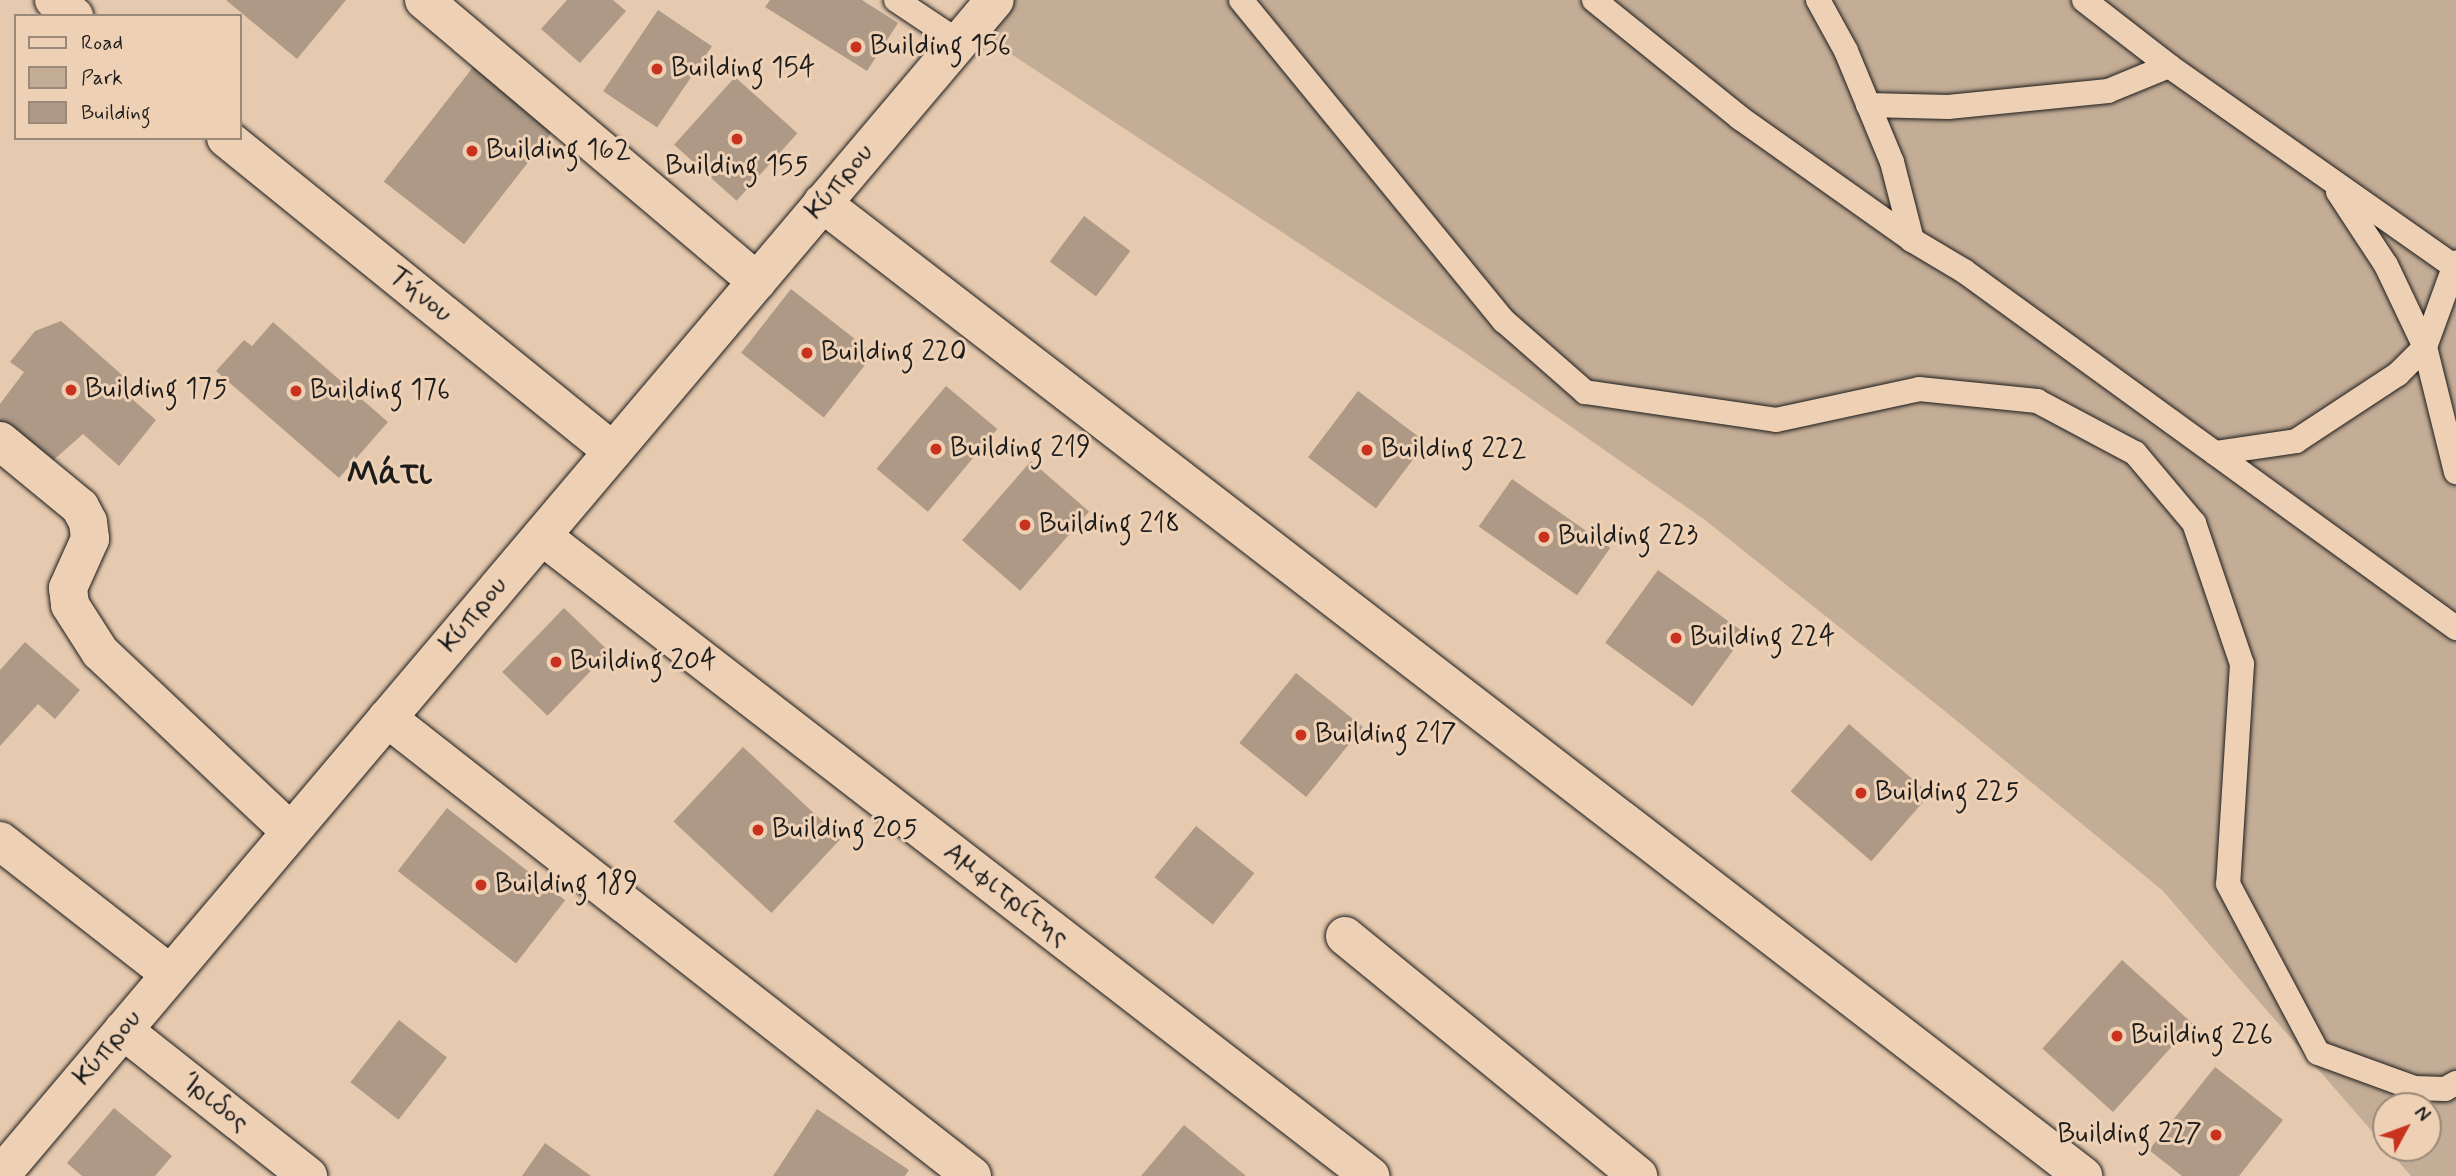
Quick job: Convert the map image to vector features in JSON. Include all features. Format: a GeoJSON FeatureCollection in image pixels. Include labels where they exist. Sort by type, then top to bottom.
{"type":"FeatureCollection","features":[{"type":"Feature","properties":{"kind":"street"},"geometry":{"type":"LineString","coordinates":[[54,0],[72,14]]}},
{"type":"Feature","properties":{"kind":"street"},"geometry":{"type":"LineString","coordinates":[[424,0],[757,281]]}},
{"type":"Feature","properties":{"kind":"street","name":"Κύπρου"},"geometry":{"type":"LineString","coordinates":[[0,1176],[995,0]]}},
{"type":"Feature","properties":{"kind":"street","name":"Τήνου"},"geometry":{"type":"LineString","coordinates":[[228,140],[613,451]]}},
{"type":"Feature","properties":{"kind":"street"},"geometry":{"type":"LineString","coordinates":[[822,203],[2083,1176]]}},
{"type":"Feature","properties":{"kind":"street"},"geometry":{"type":"LineString","coordinates":[[0,441],[80,507],[88,522],[90,539],[68,588],[70,606],[100,652],[290,832]]}},
{"type":"Feature","properties":{"kind":"street","name":"Αμφιτρίτης"},"geometry":{"type":"LineString","coordinates":[[542,536],[1370,1176]]}},
{"type":"Feature","properties":{"kind":"street"},"geometry":{"type":"LineString","coordinates":[[387,718],[972,1176]]}},
{"type":"Feature","properties":{"kind":"street"},"geometry":{"type":"LineString","coordinates":[[0,841],[170,974]]}},
{"type":"Feature","properties":{"kind":"street"},"geometry":{"type":"LineString","coordinates":[[1345,936],[1637,1176]]}},
{"type":"Feature","properties":{"kind":"street","name":"Ίριδος"},"geometry":{"type":"LineString","coordinates":[[123,1030],[308,1176]]}},
{"type":"Feature","properties":{"kind":"lane"},"geometry":{"type":"LineString","coordinates":[[896,0],[953,48]]}},
{"type":"Feature","properties":{"kind":"lane"},"geometry":{"type":"LineString","coordinates":[[1241,0],[1504,321],[1586,392],[1776,420],[1919,389],[2037,401],[2135,453],[2194,523],[2242,664],[2228,884],[2318,1053],[2414,1088],[2445,1089],[2456,1083]]}},
{"type":"Feature","properties":{"kind":"lane"},"geometry":{"type":"LineString","coordinates":[[1594,0],[1741,118],[1912,240],[1964,271],[2456,628]]}},
{"type":"Feature","properties":{"kind":"lane"},"geometry":{"type":"LineString","coordinates":[[1818,0],[1892,162],[1912,240]]}},
{"type":"Feature","properties":{"kind":"lane"},"geometry":{"type":"LineString","coordinates":[[2084,0],[2169,66],[2455,265],[2425,348],[2369,395],[2296,441],[2215,453]]}},
{"type":"Feature","properties":{"kind":"lane"},"geometry":{"type":"LineString","coordinates":[[1868,105],[1948,107],[2108,91],[2169,66]]}},
{"type":"Feature","properties":{"kind":"lane"},"geometry":{"type":"LineString","coordinates":[[2330,180],[2386,265],[2425,348],[2456,472]]}},
{"type":"Feature","properties":{"kind":"green space"},"geometry":{"type":"Polygon","coordinates":[[[999,0],[2456,0],[2456,1176],[2411,1176],[2399,1162],[2442,1162],[2442,1092],[2372,1092],[2372,1131],[2162,890],[1946,712],[1705,520],[1461,350],[970,27],[999,0]]]}},
{"type":"Feature","properties":{"kind":"building"},"geometry":{"type":"Polygon","coordinates":[[[226,0],[346,0],[297,59],[226,0]]]}},
{"type":"Feature","properties":{"kind":"building"},"geometry":{"type":"Polygon","coordinates":[[[567,0],[613,0],[626,11],[580,63],[541,29],[567,0]]]}},
{"type":"Feature","properties":{"kind":"building","name":"Building 156"},"geometry":{"type":"Polygon","coordinates":[[[770,0],[862,0],[898,23],[867,71],[765,7],[770,0]]]}},
{"type":"Feature","properties":{"kind":"building","name":"Building 154"},"geometry":{"type":"Polygon","coordinates":[[[658,10],[712,46],[657,128],[603,91],[658,10]]]}},
{"type":"Feature","properties":{"kind":"building","name":"Building 162"},"geometry":{"type":"Polygon","coordinates":[[[481,57],[561,120],[464,244],[384,182],[481,57]]]}},
{"type":"Feature","properties":{"kind":"building","name":"Building 155"},"geometry":{"type":"Polygon","coordinates":[[[735,77],[797,133],[737,201],[674,145],[735,77]]]}},
{"type":"Feature","properties":{"kind":"building"},"geometry":{"type":"Polygon","coordinates":[[[1084,216],[1130,251],[1096,296],[1050,262],[1084,216]]]}},
{"type":"Feature","properties":{"kind":"building","name":"Building 220"},"geometry":{"type":"Polygon","coordinates":[[[791,289],[874,354],[824,417],[741,353],[791,289]]]}},
{"type":"Feature","properties":{"kind":"building","name":"Building 175"},"geometry":{"type":"Polygon","coordinates":[[[61,321],[130,382],[131,398],[156,420],[119,466],[83,434],[50,463],[0,423],[0,404],[24,372],[10,362],[35,331],[61,321]]]}},
{"type":"Feature","properties":{"kind":"building","name":"Building 176"},"geometry":{"type":"Polygon","coordinates":[[[273,322],[388,422],[339,478],[216,371],[244,340],[252,346],[273,322]]]}},
{"type":"Feature","properties":{"kind":"building","name":"Building 219"},"geometry":{"type":"Polygon","coordinates":[[[946,386],[997,429],[928,512],[877,469],[946,386]]]}},
{"type":"Feature","properties":{"kind":"building","name":"Building 222"},"geometry":{"type":"Polygon","coordinates":[[[1358,391],[1426,442],[1376,508],[1308,457],[1358,391]]]}},
{"type":"Feature","properties":{"kind":"building","name":"Building 218"},"geometry":{"type":"Polygon","coordinates":[[[1031,461],[1089,512],[1020,591],[962,540],[1031,461]]]}},
{"type":"Feature","properties":{"kind":"building","name":"Building 223"},"geometry":{"type":"Polygon","coordinates":[[[1512,479],[1610,548],[1577,595],[1479,527],[1512,479]]]}},
{"type":"Feature","properties":{"kind":"building","name":"Building 224"},"geometry":{"type":"Polygon","coordinates":[[[1658,570],[1745,633],[1692,706],[1605,643],[1658,570]]]}},
{"type":"Feature","properties":{"kind":"building","name":"Building 204"},"geometry":{"type":"Polygon","coordinates":[[[564,608],[609,652],[547,716],[502,672],[564,608]]]}},
{"type":"Feature","properties":{"kind":"building"},"geometry":{"type":"Polygon","coordinates":[[[25,642],[80,690],[55,719],[38,704],[0,746],[0,670],[25,642]]]}},
{"type":"Feature","properties":{"kind":"building","name":"Building 217"},"geometry":{"type":"Polygon","coordinates":[[[1296,673],[1363,727],[1306,797],[1239,743],[1296,673]]]}},
{"type":"Feature","properties":{"kind":"building","name":"Building 225"},"geometry":{"type":"Polygon","coordinates":[[[1849,724],[1930,794],[1871,861],[1791,791],[1849,724]]]}},
{"type":"Feature","properties":{"kind":"building","name":"Building 205"},"geometry":{"type":"Polygon","coordinates":[[[743,747],[841,838],[771,913],[673,822],[743,747]]]}},
{"type":"Feature","properties":{"kind":"building","name":"Building 189"},"geometry":{"type":"Polygon","coordinates":[[[447,808],[565,900],[516,963],[398,871],[447,808]]]}},
{"type":"Feature","properties":{"kind":"building"},"geometry":{"type":"Polygon","coordinates":[[[1196,826],[1254,873],[1213,924],[1154,877],[1196,826]]]}},
{"type":"Feature","properties":{"kind":"building","name":"Building 226"},"geometry":{"type":"Polygon","coordinates":[[[2122,960],[2193,1024],[2113,1112],[2042,1048],[2122,960]]]}},
{"type":"Feature","properties":{"kind":"building"},"geometry":{"type":"Polygon","coordinates":[[[399,1020],[447,1058],[398,1120],[350,1082],[399,1020]]]}},
{"type":"Feature","properties":{"kind":"building","name":"Building 227"},"geometry":{"type":"Polygon","coordinates":[[[2215,1067],[2283,1120],[2239,1176],[2182,1176],[2149,1150],[2215,1067]]]}},
{"type":"Feature","properties":{"kind":"building"},"geometry":{"type":"Polygon","coordinates":[[[114,1108],[172,1156],[155,1176],[82,1176],[67,1163],[114,1108]]]}},
{"type":"Feature","properties":{"kind":"building"},"geometry":{"type":"Polygon","coordinates":[[[817,1109],[909,1170],[905,1176],[773,1176],[817,1109]]]}},
{"type":"Feature","properties":{"kind":"building"},"geometry":{"type":"Polygon","coordinates":[[[1184,1125],[1246,1176],[1141,1176],[1184,1125]]]}},
{"type":"Feature","properties":{"kind":"building"},"geometry":{"type":"Polygon","coordinates":[[[545,1143],[591,1176],[522,1176],[545,1143]]]}},
{"type":"Feature","properties":{"kind":"place","name":"Building 156"},"geometry":{"type":"Point","coordinates":[856,47]}},
{"type":"Feature","properties":{"kind":"place","name":"Building 154"},"geometry":{"type":"Point","coordinates":[657,69]}},
{"type":"Feature","properties":{"kind":"place","name":"Building 155"},"geometry":{"type":"Point","coordinates":[737,139]}},
{"type":"Feature","properties":{"kind":"place","name":"Building 162"},"geometry":{"type":"Point","coordinates":[472,151]}},
{"type":"Feature","properties":{"kind":"place","name":"Building 220"},"geometry":{"type":"Point","coordinates":[807,353]}},
{"type":"Feature","properties":{"kind":"place","name":"Building 175"},"geometry":{"type":"Point","coordinates":[71,390]}},
{"type":"Feature","properties":{"kind":"place","name":"Building 176"},"geometry":{"type":"Point","coordinates":[296,391]}},
{"type":"Feature","properties":{"kind":"place","name":"Building 219"},"geometry":{"type":"Point","coordinates":[936,449]}},
{"type":"Feature","properties":{"kind":"place","name":"Building 222"},"geometry":{"type":"Point","coordinates":[1367,450]}},
{"type":"Feature","properties":{"kind":"place","name":"Building 218"},"geometry":{"type":"Point","coordinates":[1025,525]}},
{"type":"Feature","properties":{"kind":"place","name":"Building 223"},"geometry":{"type":"Point","coordinates":[1544,537]}},
{"type":"Feature","properties":{"kind":"place","name":"Building 224"},"geometry":{"type":"Point","coordinates":[1676,638]}},
{"type":"Feature","properties":{"kind":"place","name":"Building 204"},"geometry":{"type":"Point","coordinates":[556,662]}},
{"type":"Feature","properties":{"kind":"place","name":"Building 217"},"geometry":{"type":"Point","coordinates":[1301,735]}},
{"type":"Feature","properties":{"kind":"place","name":"Building 225"},"geometry":{"type":"Point","coordinates":[1861,793]}},
{"type":"Feature","properties":{"kind":"place","name":"Building 205"},"geometry":{"type":"Point","coordinates":[758,830]}},
{"type":"Feature","properties":{"kind":"place","name":"Building 189"},"geometry":{"type":"Point","coordinates":[481,885]}},
{"type":"Feature","properties":{"kind":"place","name":"Building 226"},"geometry":{"type":"Point","coordinates":[2117,1036]}},
{"type":"Feature","properties":{"kind":"place","name":"Building 227"},"geometry":{"type":"Point","coordinates":[2216,1135]}},
{"type":"Feature","properties":{"kind":"district","name":"Μάτι"},"geometry":{"type":"Point","coordinates":[389,474]}}]}
